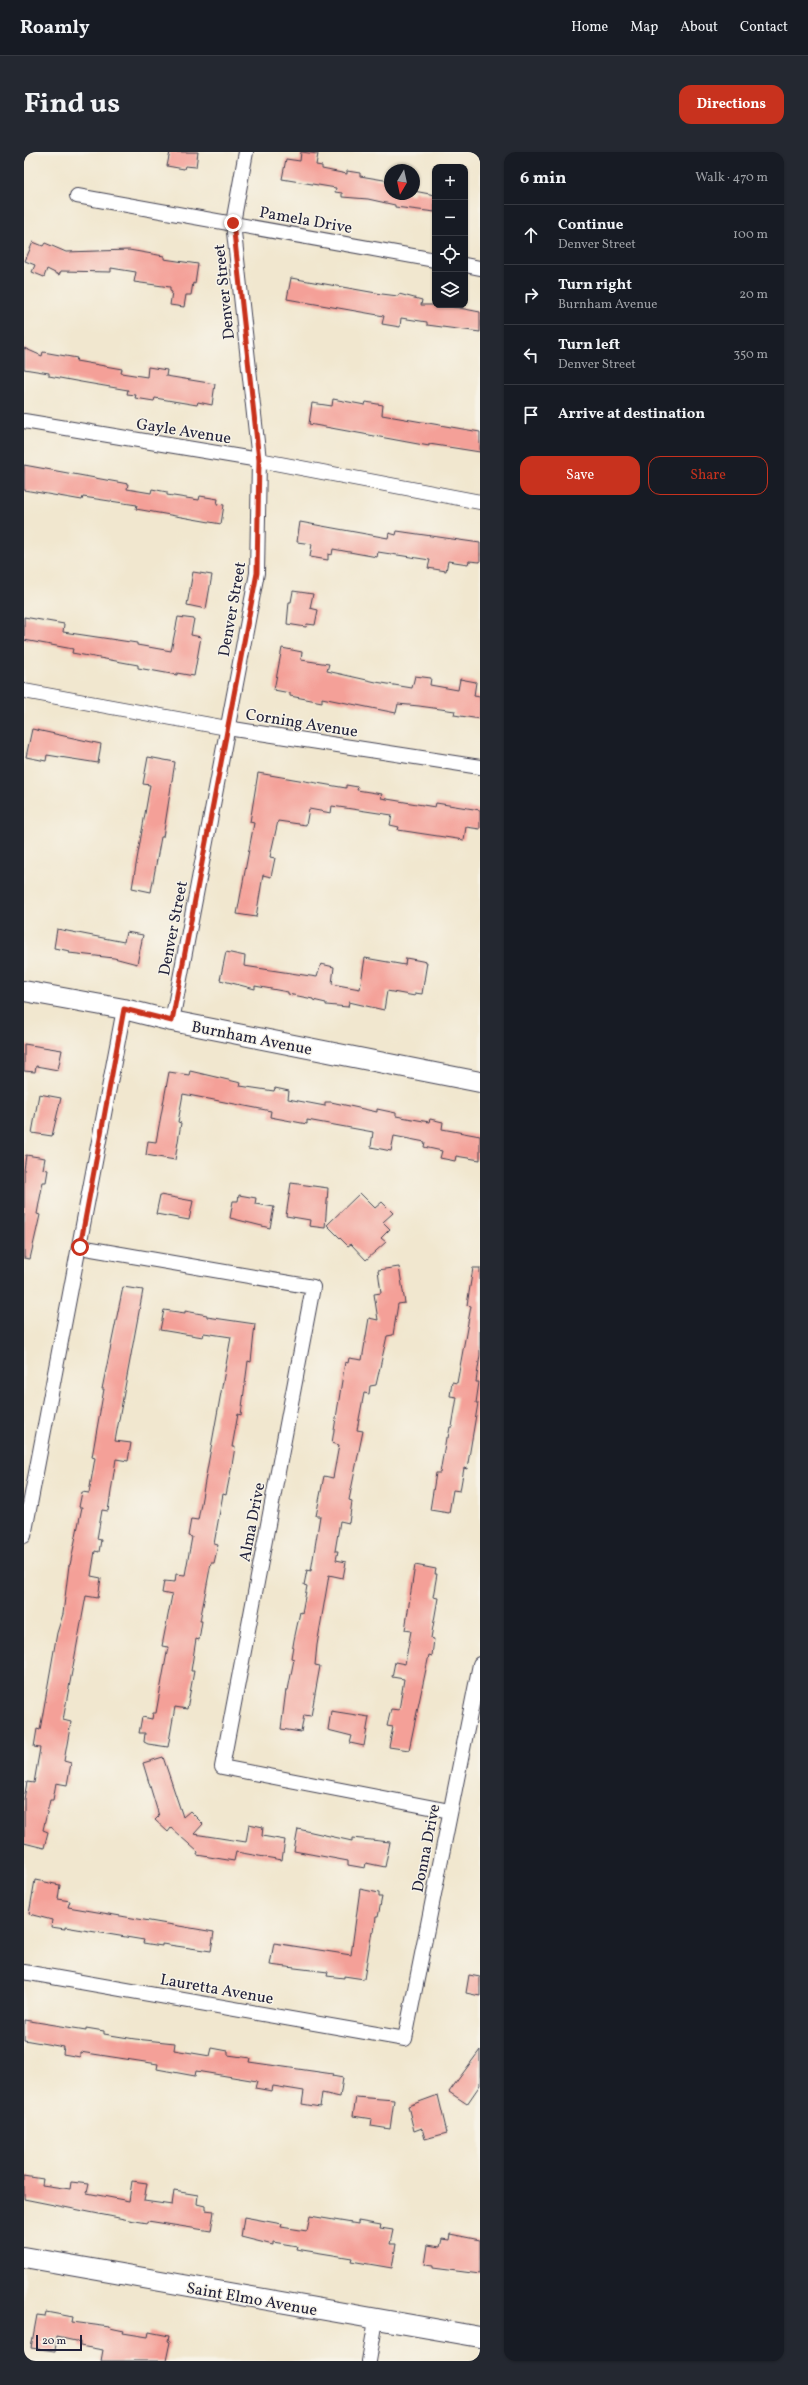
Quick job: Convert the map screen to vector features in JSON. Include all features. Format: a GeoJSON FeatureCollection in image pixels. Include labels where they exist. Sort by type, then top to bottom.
{"type":"FeatureCollection","features":[{"type":"Feature","properties":{"kind":"street","name":"Denver Street"},"geometry":{"type":"LineString","coordinates":[[172,1021],[257,573],[259,460],[233,223],[246,152]]}},
{"type":"Feature","properties":{"kind":"street","name":"Pamela Drive"},"geometry":{"type":"LineString","coordinates":[[77,196],[432,259]]}},
{"type":"Feature","properties":{"kind":"street"},"geometry":{"type":"LineString","coordinates":[[468,266],[480,268]]}},
{"type":"Feature","properties":{"kind":"street","name":"Gayle Avenue"},"geometry":{"type":"LineString","coordinates":[[24,421],[259,460],[480,502]]}},
{"type":"Feature","properties":{"kind":"street","name":"Corning Avenue"},"geometry":{"type":"LineString","coordinates":[[24,691],[227,728],[480,767]]}},
{"type":"Feature","properties":{"kind":"street","name":"Burnham Avenue"},"geometry":{"type":"LineString","coordinates":[[24,991],[124,1009],[172,1021],[480,1082]]}},
{"type":"Feature","properties":{"kind":"street"},"geometry":{"type":"LineString","coordinates":[[24,1536],[124,1009]]}},
{"type":"Feature","properties":{"kind":"street","name":"Alma Drive"},"geometry":{"type":"LineString","coordinates":[[80,1247],[313,1288],[222,1767],[450,1811]]}},
{"type":"Feature","properties":{"kind":"street","name":"Donna Drive"},"geometry":{"type":"LineString","coordinates":[[405,2039],[480,1664]]}},
{"type":"Feature","properties":{"kind":"street","name":"Lauretta Avenue"},"geometry":{"type":"LineString","coordinates":[[24,1972],[405,2039]]}},
{"type":"Feature","properties":{"kind":"street","name":"Saint Elmo Avenue"},"geometry":{"type":"LineString","coordinates":[[24,2257],[376,2320],[480,2337]]}},
{"type":"Feature","properties":{"kind":"street"},"geometry":{"type":"LineString","coordinates":[[369,2361],[376,2320]]}},
{"type":"Feature","properties":{"kind":"building"},"geometry":{"type":"Polygon","coordinates":[[[170,152],[198,152],[196,167],[185,166],[184,169],[167,166],[170,152]]]}},
{"type":"Feature","properties":{"kind":"building"},"geometry":{"type":"Polygon","coordinates":[[[301,152],[318,154],[316,165],[322,166],[322,169],[347,174],[347,171],[360,173],[360,176],[384,180],[384,200],[420,200],[420,192],[432,194],[432,212],[395,207],[395,205],[368,199],[342,197],[342,193],[335,192],[336,188],[282,179],[286,159],[300,161],[301,152]]]}},
{"type":"Feature","properties":{"kind":"building"},"geometry":{"type":"Polygon","coordinates":[[[33,242],[43,246],[45,243],[66,252],[129,250],[164,256],[164,259],[198,264],[195,284],[193,283],[191,295],[186,295],[184,307],[170,305],[172,292],[170,291],[170,287],[134,282],[136,272],[111,268],[111,272],[61,271],[59,275],[47,269],[44,277],[32,272],[35,265],[25,261],[33,242]]]}},
{"type":"Feature","properties":{"kind":"building"},"geometry":{"type":"Polygon","coordinates":[[[291,278],[382,294],[398,296],[399,294],[422,300],[421,305],[432,305],[432,308],[459,308],[480,312],[480,332],[427,325],[427,322],[401,318],[400,327],[382,324],[384,316],[287,299],[291,278]]]}},
{"type":"Feature","properties":{"kind":"building"},"geometry":{"type":"Polygon","coordinates":[[[24,348],[42,356],[43,352],[77,358],[76,361],[122,369],[121,373],[147,377],[148,367],[167,370],[166,376],[215,384],[212,405],[198,402],[197,405],[155,398],[154,401],[135,398],[136,395],[127,394],[128,390],[49,376],[49,373],[24,369],[24,348]]]}},
{"type":"Feature","properties":{"kind":"building"},"geometry":{"type":"Polygon","coordinates":[[[333,399],[365,405],[366,402],[383,405],[382,415],[480,432],[480,452],[429,444],[429,446],[309,424],[312,403],[332,406],[333,399]]]}},
{"type":"Feature","properties":{"kind":"building"},"geometry":{"type":"Polygon","coordinates":[[[24,465],[128,484],[127,489],[151,493],[152,489],[167,492],[167,495],[199,500],[200,496],[218,499],[217,504],[224,505],[221,524],[136,509],[137,505],[83,497],[82,500],[24,490],[24,465]]]}},
{"type":"Feature","properties":{"kind":"building"},"geometry":{"type":"Polygon","coordinates":[[[300,522],[388,538],[389,533],[396,535],[397,531],[480,543],[480,562],[469,561],[468,564],[448,561],[446,571],[428,568],[430,560],[378,552],[377,557],[333,549],[332,555],[328,554],[328,560],[310,557],[312,544],[297,542],[300,522]]]}},
{"type":"Feature","properties":{"kind":"building"},"geometry":{"type":"Polygon","coordinates":[[[193,572],[212,575],[206,609],[187,605],[193,572]]]}},
{"type":"Feature","properties":{"kind":"building"},"geometry":{"type":"Polygon","coordinates":[[[293,591],[313,594],[310,608],[318,610],[315,625],[307,624],[306,627],[287,624],[289,602],[291,602],[293,591]]]}},
{"type":"Feature","properties":{"kind":"building"},"geometry":{"type":"Polygon","coordinates":[[[24,617],[64,624],[63,632],[137,643],[137,645],[171,651],[178,617],[194,619],[191,635],[201,637],[194,676],[177,673],[177,675],[138,668],[138,665],[72,653],[73,649],[24,640],[24,617]]]}},
{"type":"Feature","properties":{"kind":"building"},"geometry":{"type":"Polygon","coordinates":[[[282,648],[302,652],[301,660],[329,664],[327,671],[376,682],[412,688],[415,676],[431,678],[430,685],[458,690],[460,679],[476,682],[474,696],[480,697],[480,719],[454,715],[455,711],[419,706],[398,704],[396,713],[322,698],[322,702],[290,696],[290,693],[274,690],[282,648]]]}},
{"type":"Feature","properties":{"kind":"building"},"geometry":{"type":"Polygon","coordinates":[[[32,729],[101,744],[98,763],[47,755],[46,761],[26,757],[32,729]]]}},
{"type":"Feature","properties":{"kind":"building"},"geometry":{"type":"Polygon","coordinates":[[[148,757],[175,762],[163,837],[161,837],[151,892],[132,888],[150,785],[143,784],[148,757]]]}},
{"type":"Feature","properties":{"kind":"building"},"geometry":{"type":"Polygon","coordinates":[[[258,773],[346,788],[346,785],[358,787],[357,790],[382,794],[381,798],[435,807],[436,803],[480,810],[480,829],[466,827],[464,840],[398,830],[399,827],[390,825],[392,815],[332,806],[331,813],[309,809],[306,825],[278,821],[270,857],[275,858],[271,877],[263,875],[256,917],[237,914],[254,823],[250,822],[258,773]]]}},
{"type":"Feature","properties":{"kind":"building"},"geometry":{"type":"Polygon","coordinates":[[[57,929],[124,942],[126,932],[143,935],[137,964],[114,958],[69,953],[70,951],[54,948],[57,929]]]}},
{"type":"Feature","properties":{"kind":"building"},"geometry":{"type":"Polygon","coordinates":[[[226,952],[245,956],[244,966],[317,977],[321,964],[334,967],[332,984],[360,989],[365,958],[405,965],[406,958],[427,962],[422,994],[415,993],[415,996],[387,991],[384,1010],[349,1002],[348,1007],[326,1005],[326,1003],[313,999],[288,994],[288,992],[255,986],[255,989],[220,980],[226,952]]]}},
{"type":"Feature","properties":{"kind":"building"},"geometry":{"type":"Polygon","coordinates":[[[24,1044],[62,1050],[58,1070],[36,1066],[35,1072],[24,1071],[24,1044]]]}},
{"type":"Feature","properties":{"kind":"building"},"geometry":{"type":"Polygon","coordinates":[[[190,1071],[241,1083],[240,1086],[274,1091],[275,1088],[289,1091],[288,1099],[325,1106],[325,1102],[331,1102],[377,1112],[377,1109],[396,1113],[396,1116],[429,1122],[430,1119],[443,1122],[442,1129],[480,1136],[480,1160],[456,1156],[455,1161],[440,1158],[442,1151],[424,1147],[425,1142],[394,1136],[391,1151],[371,1147],[373,1132],[307,1120],[307,1124],[270,1117],[271,1111],[183,1094],[178,1122],[181,1123],[175,1160],[146,1155],[148,1141],[156,1142],[169,1072],[189,1075],[190,1071]]]}},
{"type":"Feature","properties":{"kind":"building"},"geometry":{"type":"Polygon","coordinates":[[[39,1094],[61,1098],[52,1136],[32,1133],[39,1094]]]}},
{"type":"Feature","properties":{"kind":"building"},"geometry":{"type":"Polygon","coordinates":[[[26,1155],[45,1158],[43,1169],[48,1170],[46,1182],[43,1182],[37,1214],[40,1215],[30,1259],[24,1258],[24,1170],[26,1155]]]}},
{"type":"Feature","properties":{"kind":"building"},"geometry":{"type":"Polygon","coordinates":[[[291,1183],[328,1188],[325,1228],[309,1226],[310,1220],[286,1216],[291,1183]]]}},
{"type":"Feature","properties":{"kind":"building"},"geometry":{"type":"Polygon","coordinates":[[[360,1193],[375,1208],[382,1202],[393,1213],[383,1222],[390,1229],[381,1238],[386,1242],[366,1260],[351,1244],[348,1246],[327,1225],[360,1193]]]}},
{"type":"Feature","properties":{"kind":"building"},"geometry":{"type":"Polygon","coordinates":[[[160,1195],[193,1201],[189,1220],[156,1214],[160,1195]]]}},
{"type":"Feature","properties":{"kind":"building"},"geometry":{"type":"Polygon","coordinates":[[[239,1195],[256,1198],[255,1204],[274,1207],[270,1228],[230,1218],[233,1201],[238,1201],[239,1195]]]}},
{"type":"Feature","properties":{"kind":"building"},"geometry":{"type":"Polygon","coordinates":[[[399,1267],[405,1303],[398,1304],[393,1335],[387,1336],[376,1385],[370,1386],[369,1394],[364,1393],[357,1430],[363,1431],[349,1500],[352,1501],[349,1523],[340,1521],[335,1551],[338,1551],[336,1560],[346,1562],[343,1578],[329,1575],[317,1645],[315,1665],[320,1666],[311,1716],[304,1715],[301,1732],[281,1729],[286,1690],[288,1690],[294,1659],[291,1658],[294,1640],[300,1612],[302,1613],[307,1586],[304,1585],[307,1570],[311,1571],[320,1516],[316,1516],[324,1476],[333,1478],[339,1445],[332,1443],[345,1362],[348,1363],[349,1358],[362,1360],[369,1318],[378,1320],[374,1294],[381,1293],[378,1270],[399,1267]]]}},
{"type":"Feature","properties":{"kind":"building"},"geometry":{"type":"Polygon","coordinates":[[[473,1268],[480,1268],[480,1355],[476,1382],[479,1382],[476,1403],[478,1403],[467,1469],[464,1468],[460,1491],[453,1490],[449,1513],[430,1510],[436,1473],[440,1473],[446,1438],[448,1438],[450,1427],[452,1427],[457,1397],[450,1396],[452,1382],[457,1383],[471,1306],[467,1305],[473,1268]]]}},
{"type":"Feature","properties":{"kind":"building"},"geometry":{"type":"Polygon","coordinates":[[[123,1287],[143,1290],[115,1441],[131,1443],[128,1461],[116,1459],[108,1511],[102,1510],[97,1539],[101,1540],[99,1552],[95,1551],[91,1576],[101,1578],[98,1598],[86,1596],[63,1720],[71,1722],[64,1761],[71,1763],[67,1785],[56,1783],[53,1800],[50,1800],[43,1830],[48,1832],[44,1848],[24,1843],[24,1799],[27,1782],[34,1783],[40,1748],[34,1747],[37,1729],[40,1730],[57,1633],[63,1614],[69,1565],[82,1507],[79,1507],[82,1492],[89,1493],[95,1458],[92,1457],[104,1389],[102,1389],[123,1287]]]}},
{"type":"Feature","properties":{"kind":"building"},"geometry":{"type":"Polygon","coordinates":[[[164,1310],[185,1313],[185,1311],[207,1315],[207,1317],[255,1324],[251,1362],[248,1361],[241,1415],[238,1414],[232,1447],[235,1447],[232,1465],[226,1495],[223,1494],[214,1544],[218,1545],[214,1563],[211,1563],[200,1621],[202,1621],[199,1640],[196,1639],[191,1671],[194,1671],[187,1709],[175,1707],[168,1747],[148,1744],[144,1742],[145,1733],[139,1733],[142,1717],[152,1719],[153,1713],[156,1713],[168,1647],[162,1646],[172,1595],[162,1593],[164,1581],[175,1582],[176,1574],[185,1575],[192,1537],[188,1536],[191,1519],[198,1520],[231,1337],[204,1333],[203,1337],[160,1330],[164,1310]]]}},
{"type":"Feature","properties":{"kind":"building"},"geometry":{"type":"Polygon","coordinates":[[[415,1565],[436,1569],[435,1574],[437,1574],[433,1597],[438,1598],[431,1638],[434,1639],[432,1656],[429,1655],[409,1750],[389,1747],[393,1727],[387,1726],[391,1709],[399,1710],[404,1679],[392,1677],[395,1662],[405,1664],[411,1631],[405,1630],[415,1565]]]}},
{"type":"Feature","properties":{"kind":"building"},"geometry":{"type":"Polygon","coordinates":[[[331,1711],[369,1717],[364,1746],[350,1743],[352,1736],[328,1730],[331,1711]]]}},
{"type":"Feature","properties":{"kind":"building"},"geometry":{"type":"Polygon","coordinates":[[[163,1757],[183,1817],[190,1811],[203,1824],[194,1834],[246,1842],[249,1824],[263,1827],[262,1836],[285,1840],[282,1860],[236,1852],[234,1861],[197,1855],[198,1852],[171,1828],[168,1832],[155,1820],[159,1816],[143,1763],[163,1757]]]}},
{"type":"Feature","properties":{"kind":"building"},"geometry":{"type":"Polygon","coordinates":[[[298,1829],[352,1841],[352,1838],[390,1842],[385,1867],[366,1863],[365,1868],[348,1865],[348,1861],[294,1851],[298,1829]]]}},
{"type":"Feature","properties":{"kind":"building"},"geometry":{"type":"Polygon","coordinates":[[[35,1880],[60,1885],[58,1899],[70,1901],[68,1907],[214,1932],[211,1951],[162,1944],[162,1946],[143,1943],[144,1940],[65,1927],[65,1929],[51,1927],[52,1920],[29,1914],[35,1880]]]}},
{"type":"Feature","properties":{"kind":"building"},"geometry":{"type":"Polygon","coordinates":[[[360,1889],[379,1893],[379,1897],[382,1897],[378,1917],[376,1917],[374,1932],[372,1931],[364,1979],[344,1976],[344,1978],[327,1976],[328,1972],[270,1965],[274,1943],[351,1955],[360,1889]]]}},
{"type":"Feature","properties":{"kind":"building"},"geometry":{"type":"Polygon","coordinates":[[[469,1975],[480,1977],[480,1996],[466,1993],[469,1975]]]}},
{"type":"Feature","properties":{"kind":"building"},"geometry":{"type":"Polygon","coordinates":[[[24,2020],[86,2030],[86,2028],[104,2031],[104,2034],[135,2039],[175,2043],[174,2050],[210,2056],[212,2048],[228,2051],[228,2055],[250,2058],[249,2062],[333,2074],[332,2076],[343,2078],[340,2097],[322,2093],[320,2107],[302,2104],[304,2091],[273,2086],[272,2091],[255,2088],[257,2081],[196,2071],[195,2076],[157,2069],[158,2064],[80,2052],[80,2057],[63,2054],[64,2047],[24,2040],[24,2020]]]}},
{"type":"Feature","properties":{"kind":"building"},"geometry":{"type":"Polygon","coordinates":[[[480,2050],[480,2085],[467,2104],[449,2092],[480,2050]]]}},
{"type":"Feature","properties":{"kind":"building"},"geometry":{"type":"Polygon","coordinates":[[[438,2095],[447,2133],[425,2139],[422,2128],[414,2131],[408,2106],[438,2095]]]}},
{"type":"Feature","properties":{"kind":"building"},"geometry":{"type":"Polygon","coordinates":[[[356,2097],[394,2100],[390,2129],[371,2126],[372,2119],[353,2116],[356,2097]]]}},
{"type":"Feature","properties":{"kind":"building"},"geometry":{"type":"Polygon","coordinates":[[[24,2176],[43,2179],[42,2185],[70,2189],[71,2182],[89,2184],[87,2193],[129,2201],[132,2181],[147,2183],[144,2201],[172,2205],[174,2191],[198,2195],[197,2204],[205,2206],[205,2210],[214,2211],[211,2231],[148,2221],[148,2223],[129,2220],[24,2199],[24,2176]]]}},
{"type":"Feature","properties":{"kind":"building"},"geometry":{"type":"Polygon","coordinates":[[[310,2216],[358,2224],[358,2221],[381,2225],[380,2228],[393,2230],[390,2244],[396,2244],[392,2268],[351,2261],[352,2258],[296,2249],[297,2246],[273,2242],[273,2245],[241,2237],[244,2217],[282,2224],[281,2227],[307,2231],[310,2216]]]}},
{"type":"Feature","properties":{"kind":"building"},"geometry":{"type":"Polygon","coordinates":[[[450,2234],[480,2240],[480,2274],[433,2268],[433,2266],[425,2265],[428,2245],[440,2247],[442,2239],[449,2240],[450,2234]]]}},
{"type":"Feature","properties":{"kind":"building"},"geometry":{"type":"Polygon","coordinates":[[[46,2312],[73,2317],[72,2322],[110,2327],[124,2331],[123,2333],[148,2337],[149,2332],[169,2336],[168,2341],[170,2342],[166,2361],[101,2361],[103,2350],[80,2346],[80,2342],[57,2337],[55,2351],[31,2348],[37,2315],[45,2316],[46,2312]]]}},
{"type":"Feature","properties":{"kind":"route"},"geometry":{"type":"LineString","coordinates":[[80,1247],[124,1009],[172,1021],[257,573],[259,460],[233,223]]}}]}
